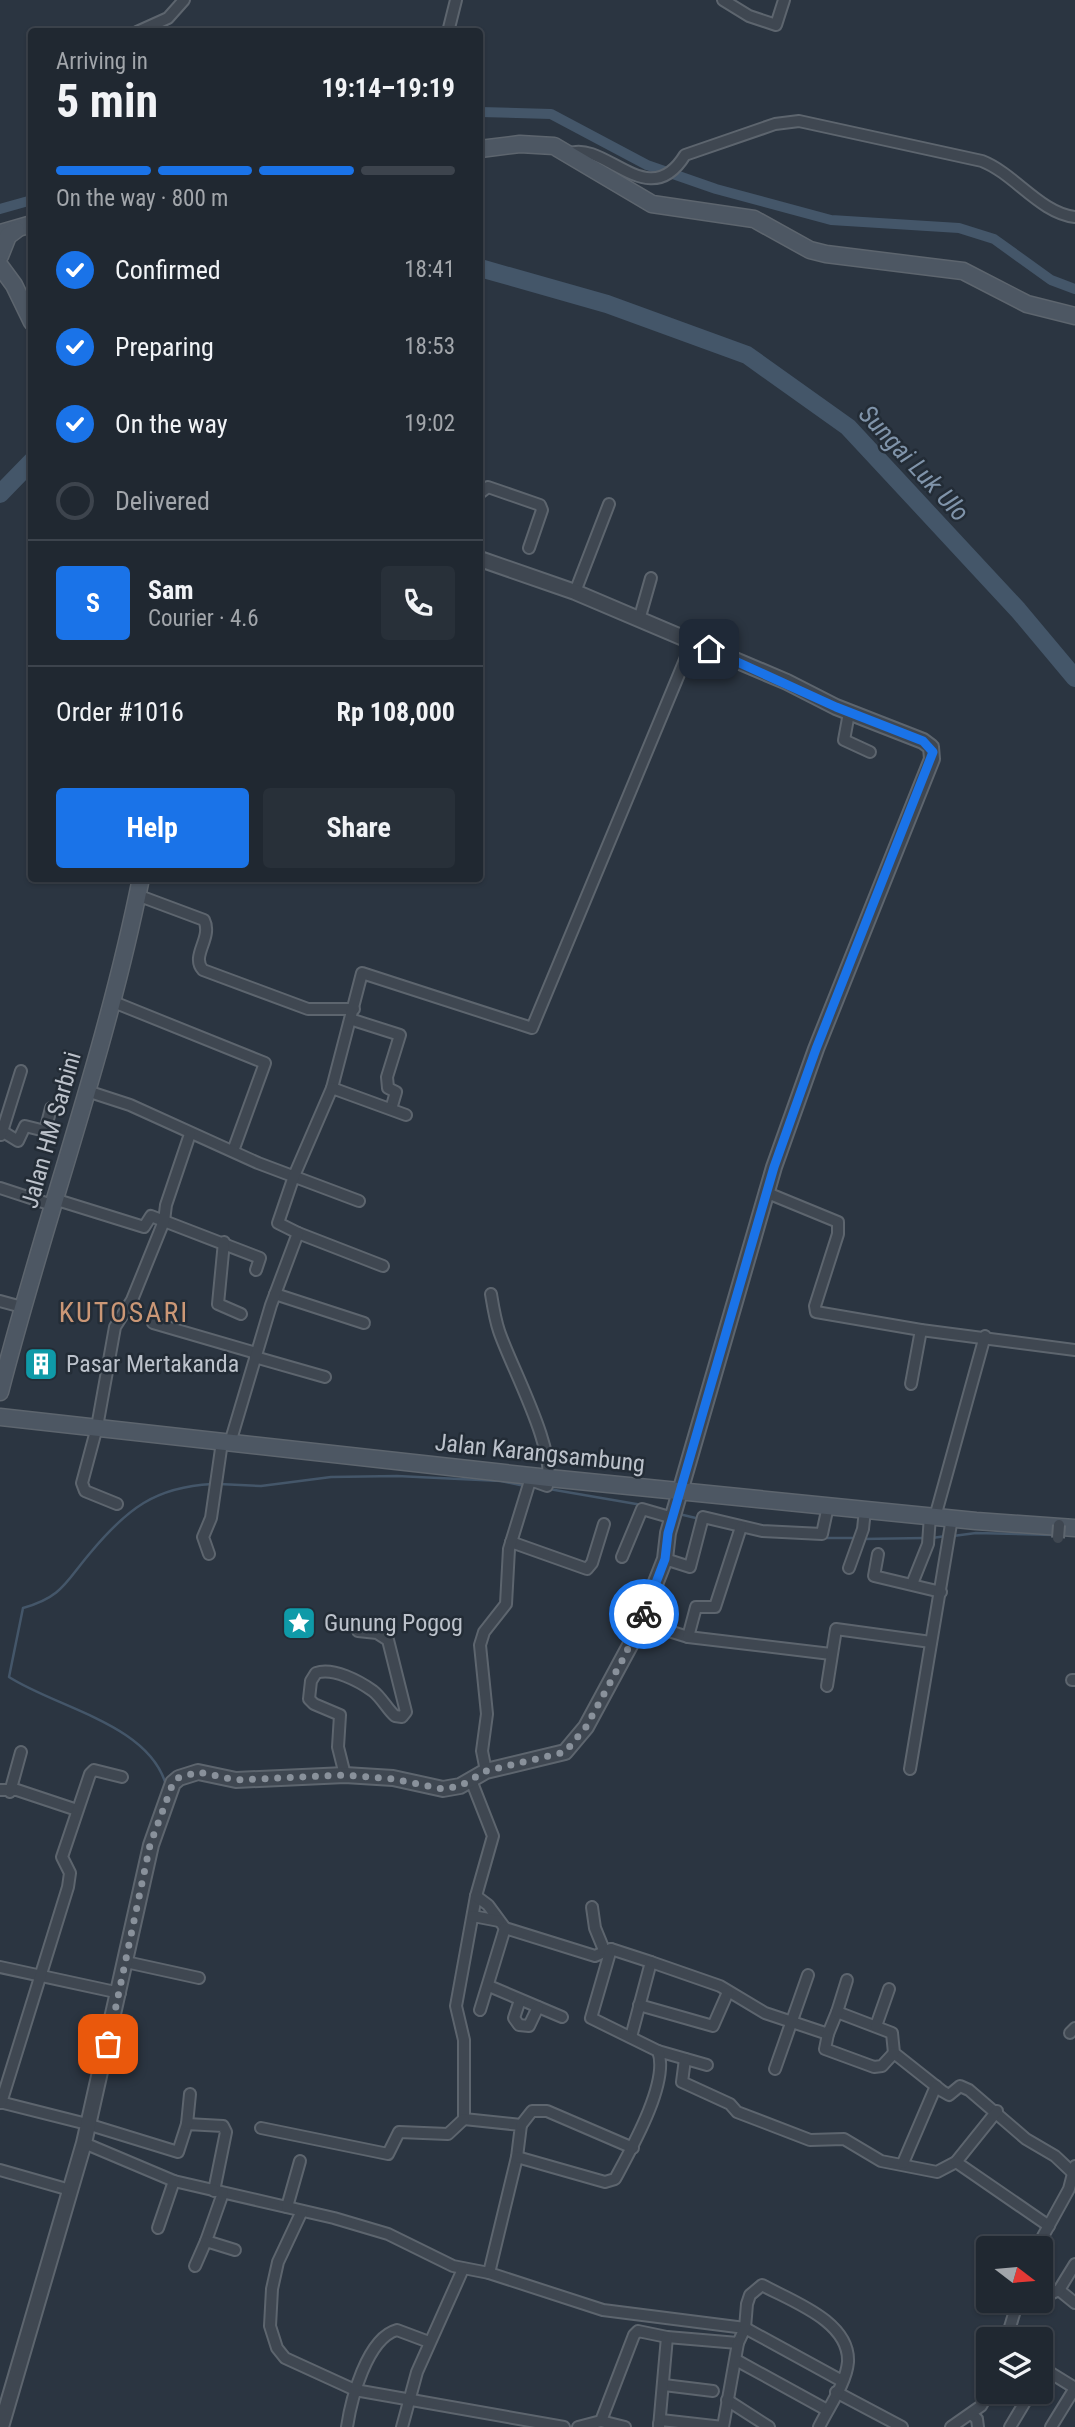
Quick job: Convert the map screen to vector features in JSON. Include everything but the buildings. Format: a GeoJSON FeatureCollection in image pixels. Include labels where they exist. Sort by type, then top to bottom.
{"type":"FeatureCollection","features":[{"type":"Feature","properties":{"kind":"main road"},"geometry":{"type":"LineString","coordinates":[[483,149],[539,144],[554,146],[570,153],[636,198],[652,204],[754,219],[810,250],[825,254],[963,271],[1027,304],[1075,316]]}},
{"type":"Feature","properties":{"kind":"main road"},"geometry":{"type":"LineString","coordinates":[[0,256],[8,236],[16,229]]}},
{"type":"Feature","properties":{"kind":"main road"},"geometry":{"type":"LineString","coordinates":[[0,266],[10,278],[28,314]]}},
{"type":"Feature","properties":{"kind":"main road","name":"Jalan HM Sarbini"},"geometry":{"type":"LineString","coordinates":[[0,1392],[22,1307],[87,1091],[139,887]]}},
{"type":"Feature","properties":{"kind":"main road","name":"Jalan Karangsambung"},"geometry":{"type":"LineString","coordinates":[[0,1417],[865,1510],[941,1526],[1062,1529]]}},
{"type":"Feature","properties":{"kind":"street"},"geometry":{"type":"LineString","coordinates":[[146,28],[169,18],[184,0]]}},
{"type":"Feature","properties":{"kind":"street"},"geometry":{"type":"LineString","coordinates":[[449,28],[457,0]]}},
{"type":"Feature","properties":{"kind":"street"},"geometry":{"type":"LineString","coordinates":[[723,0],[750,16],[776,25],[783,0]]}},
{"type":"Feature","properties":{"kind":"street"},"geometry":{"type":"LineString","coordinates":[[570,153],[580,149],[614,167],[641,177],[663,176],[679,165],[685,155],[775,124],[799,121],[982,161],[1008,174],[1046,206],[1075,216]]}},
{"type":"Feature","properties":{"kind":"street"},"geometry":{"type":"LineString","coordinates":[[483,491],[488,487],[540,505],[542,510],[529,548]]}},
{"type":"Feature","properties":{"kind":"street"},"geometry":{"type":"LineString","coordinates":[[575,592],[609,504]]}},
{"type":"Feature","properties":{"kind":"street"},"geometry":{"type":"LineString","coordinates":[[1,2427],[84,2143],[82,2122],[125,1962],[150,1845],[173,1783],[178,1778],[198,1772],[236,1780],[345,1775],[393,1779],[443,1789],[471,1780],[486,1771],[565,1752],[586,1727],[640,1622],[665,1559],[680,1491],[765,1192],[826,1024],[932,759],[931,747],[923,741],[849,713],[787,682],[575,592],[483,560]]}},
{"type":"Feature","properties":{"kind":"street"},"geometry":{"type":"LineString","coordinates":[[639,620],[651,578]]}},
{"type":"Feature","properties":{"kind":"street"},"geometry":{"type":"LineString","coordinates":[[383,1266],[278,1225],[294,1176],[332,1088],[353,1014],[360,976],[364,973],[532,1028],[692,643]]}},
{"type":"Feature","properties":{"kind":"street"},"geometry":{"type":"LineString","coordinates":[[849,713],[844,740],[870,752]]}},
{"type":"Feature","properties":{"kind":"street"},"geometry":{"type":"LineString","coordinates":[[139,887],[204,920],[208,932],[199,958],[204,970],[308,1009],[353,1014],[400,1035],[387,1077],[388,1088],[396,1092],[391,1110]]}},
{"type":"Feature","properties":{"kind":"street"},"geometry":{"type":"LineString","coordinates":[[111,1001],[264,1063],[233,1151]]}},
{"type":"Feature","properties":{"kind":"street"},"geometry":{"type":"LineString","coordinates":[[21,1071],[6,1099],[1,1133],[18,1141],[24,1126],[45,1131],[51,1108]]}},
{"type":"Feature","properties":{"kind":"street"},"geometry":{"type":"LineString","coordinates":[[332,1088],[406,1115]]}},
{"type":"Feature","properties":{"kind":"street"},"geometry":{"type":"LineString","coordinates":[[87,1091],[130,1105],[190,1134],[359,1201]]}},
{"type":"Feature","properties":{"kind":"street"},"geometry":{"type":"LineString","coordinates":[[117,1504],[85,1491],[82,1483],[97,1427],[115,1327],[132,1300],[164,1221],[166,1205],[190,1134]]}},
{"type":"Feature","properties":{"kind":"street"},"geometry":{"type":"LineString","coordinates":[[0,1188],[144,1227],[152,1216],[260,1258],[256,1270]]}},
{"type":"Feature","properties":{"kind":"street"},"geometry":{"type":"LineString","coordinates":[[765,1192],[838,1222],[838,1234],[816,1312],[921,1330],[1075,1349]]}},
{"type":"Feature","properties":{"kind":"street"},"geometry":{"type":"LineString","coordinates":[[209,1554],[203,1537],[211,1518],[226,1442],[275,1294],[299,1233]]}},
{"type":"Feature","properties":{"kind":"street"},"geometry":{"type":"LineString","coordinates":[[224,1242],[219,1266],[223,1283],[218,1304],[241,1314]]}},
{"type":"Feature","properties":{"kind":"street"},"geometry":{"type":"LineString","coordinates":[[275,1294],[364,1323]]}},
{"type":"Feature","properties":{"kind":"street"},"geometry":{"type":"LineString","coordinates":[[486,1771],[482,1751],[487,1714],[480,1646],[484,1632],[506,1604],[505,1588],[511,1542],[528,1488],[533,1481],[547,1486],[549,1478],[547,1454],[499,1330],[491,1294]]}},
{"type":"Feature","properties":{"kind":"street"},"geometry":{"type":"LineString","coordinates":[[0,1301],[22,1307]]}},
{"type":"Feature","properties":{"kind":"street"},"geometry":{"type":"LineString","coordinates":[[153,1323],[325,1377]]}},
{"type":"Feature","properties":{"kind":"street"},"geometry":{"type":"LineString","coordinates":[[911,1384],[921,1330]]}},
{"type":"Feature","properties":{"kind":"street"},"geometry":{"type":"LineString","coordinates":[[910,1769],[941,1592],[941,1526],[985,1336]]}},
{"type":"Feature","properties":{"kind":"street"},"geometry":{"type":"LineString","coordinates":[[665,1559],[690,1567],[704,1517],[789,1538],[824,1534],[828,1506]]}},
{"type":"Feature","properties":{"kind":"street"},"geometry":{"type":"LineString","coordinates":[[622,1557],[642,1509],[674,1514]]}},
{"type":"Feature","properties":{"kind":"street"},"geometry":{"type":"LineString","coordinates":[[849,1568],[863,1529],[865,1510]]}},
{"type":"Feature","properties":{"kind":"street"},"geometry":{"type":"LineString","coordinates":[[511,1542],[587,1569],[595,1556],[604,1524]]}},
{"type":"Feature","properties":{"kind":"street"},"geometry":{"type":"LineString","coordinates":[[912,1584],[928,1544],[941,1526]]}},
{"type":"Feature","properties":{"kind":"street"},"geometry":{"type":"LineString","coordinates":[[688,1637],[696,1607],[715,1607],[717,1603],[740,1527]]}},
{"type":"Feature","properties":{"kind":"street"},"geometry":{"type":"LineString","coordinates":[[878,1554],[872,1574],[941,1592]]}},
{"type":"Feature","properties":{"kind":"street"},"geometry":{"type":"LineString","coordinates":[[640,1622],[688,1637],[831,1654]]}},
{"type":"Feature","properties":{"kind":"street"},"geometry":{"type":"LineString","coordinates":[[827,1686],[835,1631],[839,1628],[931,1642]]}},
{"type":"Feature","properties":{"kind":"street"},"geometry":{"type":"LineString","coordinates":[[345,1775],[338,1747],[340,1715],[314,1704],[309,1699],[311,1681],[316,1673],[331,1671],[361,1684],[373,1691],[395,1716],[402,1717],[406,1712],[388,1640],[376,1633],[358,1630]]}},
{"type":"Feature","properties":{"kind":"street"},"geometry":{"type":"LineString","coordinates":[[21,1752],[5,1791],[17,1790],[77,1810]]}},
{"type":"Feature","properties":{"kind":"street"},"geometry":{"type":"LineString","coordinates":[[122,1777],[92,1771],[77,1810],[62,1857],[70,1873],[68,1887],[1,2102],[82,2122],[178,2152],[187,2124],[190,2094]]}},
{"type":"Feature","properties":{"kind":"street"},"geometry":{"type":"LineString","coordinates":[[261,2128],[388,2154],[399,2132],[449,2134],[464,2119],[464,2040],[456,2006],[476,1896],[493,1833],[471,1780]]}},
{"type":"Feature","properties":{"kind":"street"},"geometry":{"type":"LineString","coordinates":[[476,1896],[488,1905],[502,1925],[489,1986],[480,2010]]}},
{"type":"Feature","properties":{"kind":"street"},"geometry":{"type":"LineString","coordinates":[[592,1907],[594,1928],[607,1950],[591,2018],[657,2051],[707,2065]]}},
{"type":"Feature","properties":{"kind":"street"},"geometry":{"type":"LineString","coordinates":[[473,1916],[594,1956],[607,1950],[652,1962],[712,1982],[765,2013],[790,2019],[828,2034]]}},
{"type":"Feature","properties":{"kind":"street"},"geometry":{"type":"LineString","coordinates":[[125,1962],[199,1978]]}},
{"type":"Feature","properties":{"kind":"street"},"geometry":{"type":"LineString","coordinates":[[631,2037],[652,1962]]}},
{"type":"Feature","properties":{"kind":"street"},"geometry":{"type":"LineString","coordinates":[[0,1967],[115,1992]]}},
{"type":"Feature","properties":{"kind":"street"},"geometry":{"type":"LineString","coordinates":[[775,2069],[790,2019],[808,1975]]}},
{"type":"Feature","properties":{"kind":"street"},"geometry":{"type":"LineString","coordinates":[[847,1980],[825,2049],[874,2067],[882,2066],[894,2053]]}},
{"type":"Feature","properties":{"kind":"street"},"geometry":{"type":"LineString","coordinates":[[489,1986],[562,2017]]}},
{"type":"Feature","properties":{"kind":"street"},"geometry":{"type":"LineString","coordinates":[[876,2026],[889,1989]]}},
{"type":"Feature","properties":{"kind":"street"},"geometry":{"type":"LineString","coordinates":[[639,2005],[713,2025],[728,1992]]}},
{"type":"Feature","properties":{"kind":"street"},"geometry":{"type":"LineString","coordinates":[[520,2000],[514,2018],[519,2025],[530,2026],[538,2007]]}},
{"type":"Feature","properties":{"kind":"street"},"geometry":{"type":"LineString","coordinates":[[837,2012],[892,2033],[894,2053],[936,2086],[949,2095],[960,2087],[965,2087],[997,2111],[1026,2139],[1074,2169],[1069,2189],[1043,2236]]}},
{"type":"Feature","properties":{"kind":"street"},"geometry":{"type":"LineString","coordinates":[[517,2157],[605,2182],[615,2179],[641,2133],[660,2070],[657,2051]]}},
{"type":"Feature","properties":{"kind":"street"},"geometry":{"type":"LineString","coordinates":[[685,2059],[680,2080],[730,2104],[737,2112],[810,2140],[844,2139],[881,2161],[903,2163],[937,2172],[956,2162],[997,2111]]}},
{"type":"Feature","properties":{"kind":"street"},"geometry":{"type":"LineString","coordinates":[[903,2163],[936,2086]]}},
{"type":"Feature","properties":{"kind":"street"},"geometry":{"type":"LineString","coordinates":[[489,2273],[517,2157],[521,2125],[532,2111],[547,2111],[633,2148]]}},
{"type":"Feature","properties":{"kind":"street"},"geometry":{"type":"LineString","coordinates":[[464,2119],[521,2125]]}},
{"type":"Feature","properties":{"kind":"street"},"geometry":{"type":"LineString","coordinates":[[187,2124],[223,2126],[226,2130],[218,2192],[206,2241],[195,2266]]}},
{"type":"Feature","properties":{"kind":"street"},"geometry":{"type":"LineString","coordinates":[[84,2143],[174,2181],[388,2234],[425,2254],[463,2269],[489,2273],[603,2309],[746,2328],[839,2387],[877,2416],[902,2427]]}},
{"type":"Feature","properties":{"kind":"street"},"geometry":{"type":"LineString","coordinates":[[287,2207],[300,2161]]}},
{"type":"Feature","properties":{"kind":"street"},"geometry":{"type":"LineString","coordinates":[[956,2162],[1049,2226]]}},
{"type":"Feature","properties":{"kind":"street"},"geometry":{"type":"LineString","coordinates":[[0,2170],[70,2190]]}},
{"type":"Feature","properties":{"kind":"street"},"geometry":{"type":"LineString","coordinates":[[158,2228],[174,2181]]}},
{"type":"Feature","properties":{"kind":"street"},"geometry":{"type":"LineString","coordinates":[[302,2211],[278,2262],[270,2315],[273,2338],[285,2358],[355,2390],[408,2402],[564,2427]]}},
{"type":"Feature","properties":{"kind":"street"},"geometry":{"type":"LineString","coordinates":[[206,2241],[235,2250]]}},
{"type":"Feature","properties":{"kind":"street"},"geometry":{"type":"LineString","coordinates":[[1054,2292],[1059,2290],[1075,2264]]}},
{"type":"Feature","properties":{"kind":"street"},"geometry":{"type":"LineString","coordinates":[[402,2427],[429,2342],[463,2269]]}},
{"type":"Feature","properties":{"kind":"street"},"geometry":{"type":"LineString","coordinates":[[667,2337],[660,2423],[723,2427],[738,2343],[746,2328],[750,2295],[762,2285],[818,2315],[844,2343],[848,2361],[839,2387],[818,2427]]}},
{"type":"Feature","properties":{"kind":"street"},"geometry":{"type":"LineString","coordinates":[[1059,2290],[1075,2303]]}},
{"type":"Feature","properties":{"kind":"street"},"geometry":{"type":"LineString","coordinates":[[347,2427],[355,2390],[376,2345],[390,2332],[403,2331],[429,2342]]}},
{"type":"Feature","properties":{"kind":"street"},"geometry":{"type":"LineString","coordinates":[[601,2421],[634,2334],[638,2331],[667,2337],[738,2343]]}},
{"type":"Feature","properties":{"kind":"street"},"geometry":{"type":"LineString","coordinates":[[736,2360],[827,2410]]}},
{"type":"Feature","properties":{"kind":"street"},"geometry":{"type":"LineString","coordinates":[[1053,2376],[1075,2388],[1055,2425]]}},
{"type":"Feature","properties":{"kind":"street"},"geometry":{"type":"LineString","coordinates":[[664,2385],[713,2391]]}},
{"type":"Feature","properties":{"kind":"street"},"geometry":{"type":"LineString","coordinates":[[727,2400],[769,2427]]}},
{"type":"Feature","properties":{"kind":"street"},"geometry":{"type":"LineString","coordinates":[[951,2427],[971,2414],[979,2404]]}},
{"type":"Feature","properties":{"kind":"street"},"geometry":{"type":"LineString","coordinates":[[1010,2427],[1024,2404]]}},
{"type":"Feature","properties":{"kind":"street"},"geometry":{"type":"LineString","coordinates":[[971,2414],[978,2419],[978,2427]]}},
{"type":"Feature","properties":{"kind":"street"},"geometry":{"type":"LineString","coordinates":[[871,2427],[877,2416]]}},
{"type":"Feature","properties":{"kind":"street"},"geometry":{"type":"LineString","coordinates":[[578,2427],[601,2421],[625,2427]]}},
{"type":"Feature","properties":{"kind":"waterway"},"geometry":{"type":"LineString","coordinates":[[483,112],[551,114],[647,165],[716,189],[831,220],[959,228],[994,239],[1051,280],[1075,289]]}},
{"type":"Feature","properties":{"kind":"waterway"},"geometry":{"type":"LineString","coordinates":[[0,209],[28,201]]}},
{"type":"Feature","properties":{"kind":"waterway","name":"Sungai Luk Ulo"},"geometry":{"type":"LineString","coordinates":[[483,269],[607,304],[747,355],[848,427],[1018,610],[1075,678]]}},
{"type":"Feature","properties":{"kind":"waterway","name":"Sungai Luk Ulo"},"geometry":{"type":"LineString","coordinates":[[0,494],[28,465]]}},
{"type":"Feature","properties":{"kind":"waterway"},"geometry":{"type":"LineString","coordinates":[[219,1484],[261,1486],[331,1477],[397,1476],[501,1481],[525,1486]]}},
{"type":"Feature","properties":{"kind":"waterway"},"geometry":{"type":"LineString","coordinates":[[166,1785],[156,1764],[122,1732],[9,1677],[23,1608],[47,1599],[63,1587],[104,1537],[130,1512],[158,1495],[212,1484]]}},
{"type":"Feature","properties":{"kind":"waterway"},"geometry":{"type":"LineString","coordinates":[[549,1489],[642,1505]]}},
{"type":"Feature","properties":{"kind":"waterway"},"geometry":{"type":"LineString","coordinates":[[679,1514],[700,1519]]}},
{"type":"Feature","properties":{"kind":"waterway"},"geometry":{"type":"LineString","coordinates":[[953,1536],[976,1533],[1054,1535]]}},
{"type":"Feature","properties":{"kind":"waterway"},"geometry":{"type":"LineString","coordinates":[[932,1538],[946,1536]]}},
{"type":"Feature","properties":{"kind":"waterway"},"geometry":{"type":"LineString","coordinates":[[824,1538],[855,1538]]}},
{"type":"Feature","properties":{"kind":"waterway"},"geometry":{"type":"LineString","coordinates":[[862,1539],[925,1538]]}},
{"type":"Feature","properties":{"kind":"waterway"},"geometry":{"type":"LineString","coordinates":[[5,2388],[46,2250]]}},
{"type":"Feature","properties":{"kind":"way so far"},"geometry":{"type":"LineString","coordinates":[[108,2044],[150,1845],[173,1783],[178,1778],[198,1772],[236,1780],[345,1775],[393,1779],[443,1789],[460,1786],[486,1771],[565,1752],[586,1727],[644,1614]]}},
{"type":"Feature","properties":{"kind":"place","name":"Pasar Mertakanda"},"geometry":{"type":"Point","coordinates":[41,1364]}},
{"type":"Feature","properties":{"kind":"place","name":"Gunung Pogog"},"geometry":{"type":"Point","coordinates":[299,1623]}},
{"type":"Feature","properties":{"kind":"district","name":"KUTOSARI"},"geometry":{"type":"Point","coordinates":[124,1312]}},
{"type":"Feature","properties":{"kind":"route"},"geometry":{"type":"LineString","coordinates":[[644,1614],[665,1559],[668,1533],[714,1381],[765,1192],[816,1049],[930,766],[933,752],[929,744],[923,741],[859,717],[787,682],[756,672],[709,649]]}}]}
